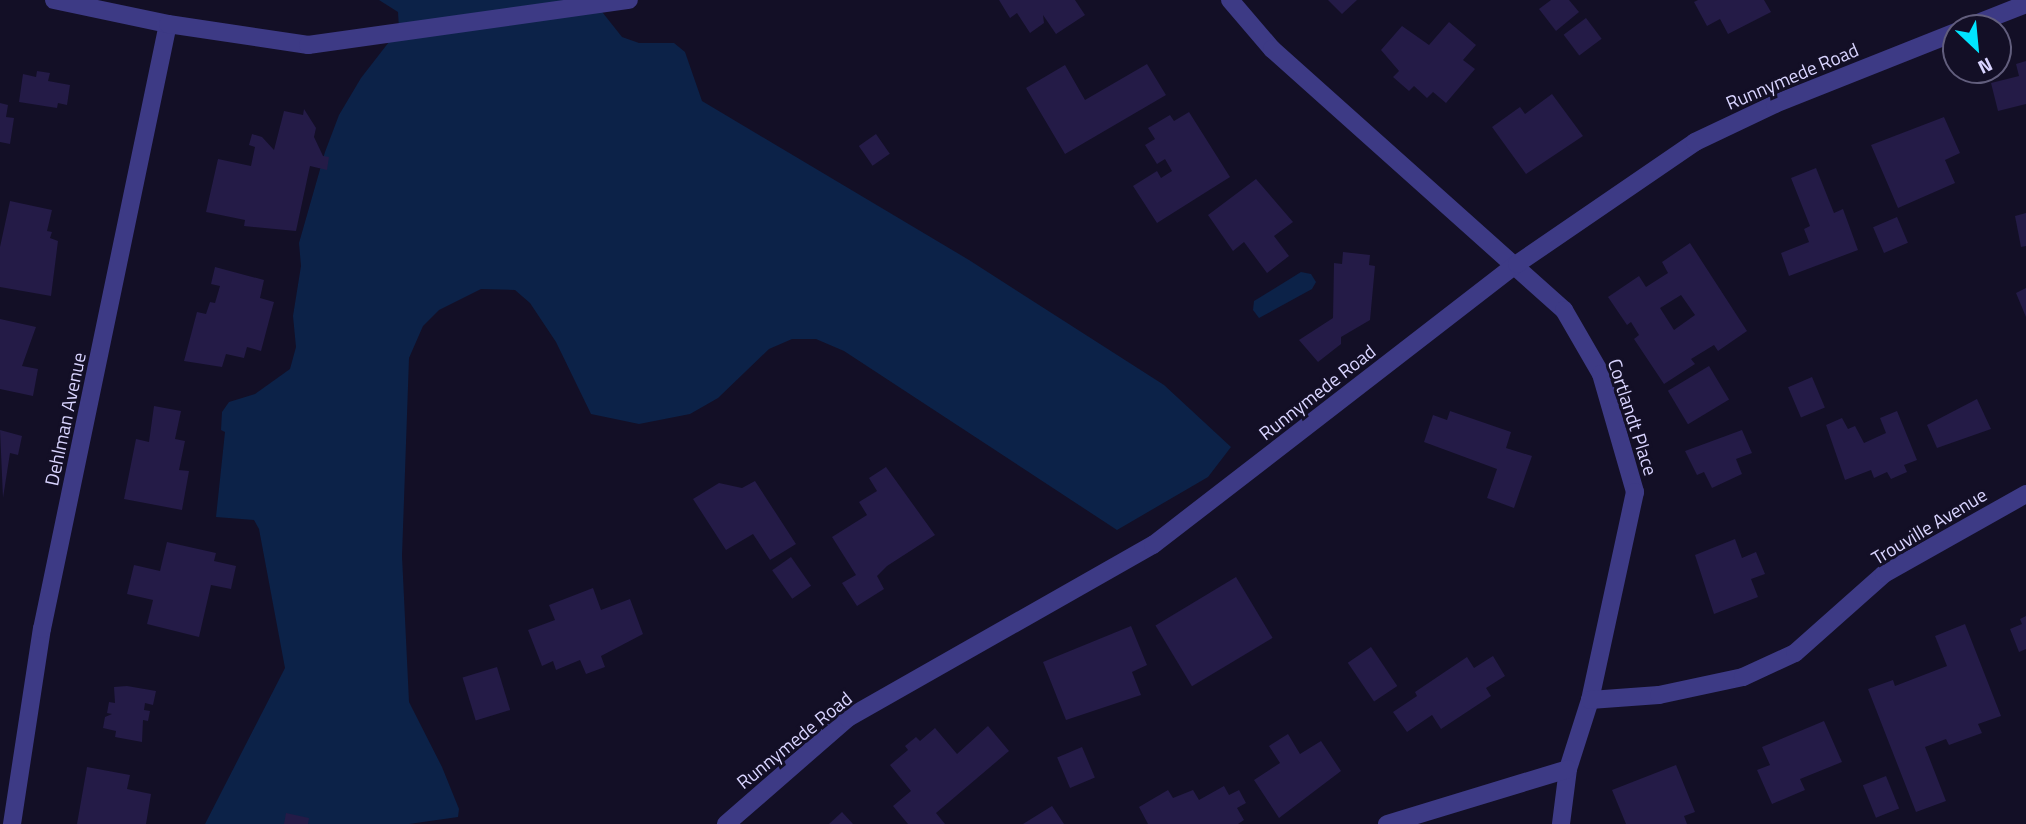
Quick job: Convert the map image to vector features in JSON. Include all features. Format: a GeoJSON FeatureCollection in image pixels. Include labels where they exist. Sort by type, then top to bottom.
{"type":"FeatureCollection","features":[{"type":"Feature","properties":{"kind":"street"},"geometry":{"type":"LineString","coordinates":[[54,0],[168,24],[308,45],[629,0]]}},
{"type":"Feature","properties":{"kind":"street","name":"Cortlandt Place"},"geometry":{"type":"LineString","coordinates":[[1230,0],[1272,49],[1517,264],[1564,310],[1601,374],[1635,492],[1590,700],[1568,769],[1561,824]]}},
{"type":"Feature","properties":{"kind":"street"},"geometry":{"type":"LineString","coordinates":[[2001,14],[2026,4]]}},
{"type":"Feature","properties":{"kind":"street","name":"Dehlman Avenue"},"geometry":{"type":"LineString","coordinates":[[12,824],[42,629],[168,24]]}},
{"type":"Feature","properties":{"kind":"street","name":"Runnymede Road"},"geometry":{"type":"LineString","coordinates":[[726,824],[848,718],[1153,545],[1517,264],[1695,142],[1775,104],[1942,38]]}},
{"type":"Feature","properties":{"kind":"street","name":"Trouville Avenue"},"geometry":{"type":"LineString","coordinates":[[1590,700],[1659,695],[1743,677],[1795,653],[1884,574],[2026,494]]}},
{"type":"Feature","properties":{"kind":"street"},"geometry":{"type":"LineString","coordinates":[[1387,824],[1568,769]]}},
{"type":"Feature","properties":{"kind":"water"},"geometry":{"type":"Polygon","coordinates":[[[379,0],[599,0],[599,8],[622,37],[639,43],[674,43],[685,52],[702,101],[969,260],[1164,385],[1231,447],[1208,477],[1117,530],[844,351],[816,339],[792,339],[769,349],[718,398],[690,414],[639,424],[591,414],[556,342],[530,303],[515,290],[481,289],[439,310],[423,326],[409,358],[402,556],[409,702],[442,767],[459,809],[458,817],[409,824],[205,824],[285,668],[259,529],[254,520],[216,517],[225,432],[221,430],[222,412],[229,402],[255,394],[290,369],[296,347],[293,316],[301,266],[299,243],[325,152],[339,115],[361,78],[399,29],[398,12],[379,0]]]}},
{"type":"Feature","properties":{"kind":"water"},"geometry":{"type":"Polygon","coordinates":[[[1301,272],[1311,274],[1316,282],[1312,289],[1259,318],[1253,310],[1254,301],[1301,272]]]}},
{"type":"Feature","properties":{"kind":"building"},"geometry":{"type":"Polygon","coordinates":[[[999,0],[1075,0],[1085,15],[1056,34],[1043,15],[1044,23],[1030,33],[1017,13],[1010,18],[999,0]]]}},
{"type":"Feature","properties":{"kind":"building"},"geometry":{"type":"Polygon","coordinates":[[[1328,0],[1357,0],[1342,14],[1328,0]]]}},
{"type":"Feature","properties":{"kind":"building"},"geometry":{"type":"Polygon","coordinates":[[[1551,0],[1569,0],[1579,12],[1556,31],[1539,9],[1551,0]]]}},
{"type":"Feature","properties":{"kind":"building"},"geometry":{"type":"Polygon","coordinates":[[[1764,0],[1771,12],[1728,34],[1720,19],[1707,26],[1694,2],[1764,0]]]}},
{"type":"Feature","properties":{"kind":"building"},"geometry":{"type":"Polygon","coordinates":[[[1586,18],[1602,39],[1579,56],[1564,35],[1586,18]]]}},
{"type":"Feature","properties":{"kind":"building"},"geometry":{"type":"Polygon","coordinates":[[[1449,22],[1476,45],[1463,60],[1475,69],[1446,103],[1433,92],[1427,98],[1414,86],[1409,91],[1393,77],[1399,71],[1381,50],[1402,26],[1429,45],[1449,22]]]}},
{"type":"Feature","properties":{"kind":"building"},"geometry":{"type":"Polygon","coordinates":[[[2026,61],[2026,104],[1998,111],[1991,84],[2012,84],[2012,78],[2019,76],[2016,64],[2026,61]]]}},
{"type":"Feature","properties":{"kind":"building"},"geometry":{"type":"Polygon","coordinates":[[[1147,64],[1166,95],[1065,154],[1026,88],[1065,65],[1085,100],[1147,64]]]}},
{"type":"Feature","properties":{"kind":"building"},"geometry":{"type":"Polygon","coordinates":[[[37,71],[50,73],[48,81],[70,85],[67,105],[58,103],[57,108],[19,102],[23,74],[36,77],[37,71]]]}},
{"type":"Feature","properties":{"kind":"building"},"geometry":{"type":"Polygon","coordinates":[[[1552,94],[1583,136],[1526,174],[1492,127],[1520,107],[1525,114],[1552,94]]]}},
{"type":"Feature","properties":{"kind":"building"},"geometry":{"type":"Polygon","coordinates":[[[0,103],[8,105],[6,117],[14,118],[10,144],[0,142],[0,103]]]}},
{"type":"Feature","properties":{"kind":"building"},"geometry":{"type":"Polygon","coordinates":[[[304,109],[316,128],[314,137],[323,156],[329,157],[327,170],[310,166],[296,231],[244,226],[245,220],[206,212],[218,159],[251,166],[255,147],[249,145],[252,134],[262,137],[274,150],[284,111],[303,115],[304,109]]]}},
{"type":"Feature","properties":{"kind":"building"},"geometry":{"type":"Polygon","coordinates":[[[1189,112],[1230,177],[1157,223],[1133,186],[1157,171],[1161,178],[1172,171],[1165,159],[1157,164],[1145,145],[1155,139],[1148,128],[1170,115],[1174,121],[1189,112]]]}},
{"type":"Feature","properties":{"kind":"building"},"geometry":{"type":"Polygon","coordinates":[[[1944,117],[1960,153],[1945,160],[1955,183],[1898,208],[1871,145],[1944,117]]]}},
{"type":"Feature","properties":{"kind":"building"},"geometry":{"type":"Polygon","coordinates":[[[876,134],[890,154],[873,166],[859,146],[876,134]]]}},
{"type":"Feature","properties":{"kind":"building"},"geometry":{"type":"Polygon","coordinates":[[[1816,168],[1834,213],[1843,209],[1858,250],[1789,276],[1781,253],[1809,242],[1804,229],[1810,226],[1791,178],[1816,168]]]}},
{"type":"Feature","properties":{"kind":"building"},"geometry":{"type":"Polygon","coordinates":[[[1256,179],[1293,222],[1274,236],[1289,256],[1267,273],[1244,242],[1233,251],[1208,215],[1256,179]]]}},
{"type":"Feature","properties":{"kind":"building"},"geometry":{"type":"Polygon","coordinates":[[[10,201],[52,210],[47,231],[52,232],[50,238],[58,241],[51,296],[0,287],[0,247],[10,201]]]}},
{"type":"Feature","properties":{"kind":"building"},"geometry":{"type":"Polygon","coordinates":[[[2026,213],[2026,246],[2021,247],[2015,216],[2026,213]]]}},
{"type":"Feature","properties":{"kind":"building"},"geometry":{"type":"Polygon","coordinates":[[[1897,217],[1908,243],[1884,253],[1873,227],[1897,217]]]}},
{"type":"Feature","properties":{"kind":"building"},"geometry":{"type":"Polygon","coordinates":[[[1690,243],[1747,331],[1718,351],[1714,345],[1691,359],[1695,364],[1664,384],[1634,339],[1639,335],[1631,322],[1627,325],[1608,297],[1639,276],[1646,287],[1668,273],[1662,262],[1690,243]],[[1681,295],[1660,308],[1674,330],[1695,315],[1681,295]]]}},
{"type":"Feature","properties":{"kind":"building"},"geometry":{"type":"Polygon","coordinates":[[[1343,252],[1370,255],[1369,265],[1375,266],[1370,320],[1341,337],[1341,344],[1318,362],[1299,340],[1333,318],[1334,263],[1342,264],[1343,252]]]}},
{"type":"Feature","properties":{"kind":"building"},"geometry":{"type":"Polygon","coordinates":[[[215,267],[264,280],[260,298],[274,302],[261,351],[247,347],[244,358],[226,354],[222,367],[184,361],[197,312],[206,314],[210,302],[215,303],[220,286],[211,284],[215,267]]]}},
{"type":"Feature","properties":{"kind":"building"},"geometry":{"type":"Polygon","coordinates":[[[2026,288],[2026,317],[2016,293],[2026,288]]]}},
{"type":"Feature","properties":{"kind":"building"},"geometry":{"type":"Polygon","coordinates":[[[0,319],[36,327],[22,366],[38,369],[33,396],[0,389],[0,319]]]}},
{"type":"Feature","properties":{"kind":"building"},"geometry":{"type":"Polygon","coordinates":[[[1709,366],[1729,399],[1688,424],[1668,391],[1709,366]]]}},
{"type":"Feature","properties":{"kind":"building"},"geometry":{"type":"Polygon","coordinates":[[[1812,377],[1825,407],[1801,418],[1788,387],[1812,377]]]}},
{"type":"Feature","properties":{"kind":"building"},"geometry":{"type":"Polygon","coordinates":[[[1977,399],[1991,429],[1937,448],[1927,425],[1977,399]]]}},
{"type":"Feature","properties":{"kind":"building"},"geometry":{"type":"Polygon","coordinates":[[[154,406],[181,411],[175,439],[185,441],[179,470],[189,471],[182,510],[124,499],[136,439],[149,442],[154,406]]]}},
{"type":"Feature","properties":{"kind":"building"},"geometry":{"type":"Polygon","coordinates":[[[1450,411],[1511,432],[1506,448],[1532,456],[1514,508],[1487,498],[1497,469],[1424,442],[1433,415],[1447,420],[1450,411]]]}},
{"type":"Feature","properties":{"kind":"building"},"geometry":{"type":"Polygon","coordinates":[[[1897,411],[1917,460],[1904,465],[1907,472],[1891,479],[1887,472],[1874,478],[1871,470],[1845,480],[1826,425],[1842,418],[1848,429],[1855,426],[1864,443],[1886,433],[1880,418],[1897,411]]]}},
{"type":"Feature","properties":{"kind":"building"},"geometry":{"type":"Polygon","coordinates":[[[0,430],[22,436],[18,455],[10,453],[3,498],[0,430]]]}},
{"type":"Feature","properties":{"kind":"building"},"geometry":{"type":"Polygon","coordinates":[[[1742,430],[1752,453],[1736,459],[1742,474],[1712,488],[1704,472],[1697,475],[1685,451],[1742,430]]]}},
{"type":"Feature","properties":{"kind":"building"},"geometry":{"type":"Polygon","coordinates":[[[886,467],[935,535],[887,566],[877,576],[884,589],[857,606],[842,583],[856,575],[832,537],[867,515],[859,502],[877,491],[869,478],[886,467]]]}},
{"type":"Feature","properties":{"kind":"building"},"geometry":{"type":"Polygon","coordinates":[[[755,481],[796,544],[770,560],[753,534],[726,550],[693,499],[719,483],[742,488],[755,481]]]}},
{"type":"Feature","properties":{"kind":"building"},"geometry":{"type":"Polygon","coordinates":[[[1735,539],[1742,558],[1756,552],[1765,574],[1751,579],[1758,597],[1714,614],[1695,555],[1735,539]]]}},
{"type":"Feature","properties":{"kind":"building"},"geometry":{"type":"Polygon","coordinates":[[[167,542],[216,553],[214,561],[236,566],[231,589],[211,585],[199,637],[147,624],[153,600],[127,594],[134,565],[160,571],[167,542]]]}},
{"type":"Feature","properties":{"kind":"building"},"geometry":{"type":"Polygon","coordinates":[[[791,557],[811,586],[792,599],[772,570],[791,557]]]}},
{"type":"Feature","properties":{"kind":"building"},"geometry":{"type":"Polygon","coordinates":[[[1236,577],[1273,638],[1192,686],[1155,625],[1236,577]]]}},
{"type":"Feature","properties":{"kind":"building"},"geometry":{"type":"Polygon","coordinates":[[[593,588],[601,610],[630,599],[643,634],[601,656],[605,667],[586,674],[580,660],[556,670],[553,661],[542,666],[528,630],[555,620],[549,605],[593,588]]]}},
{"type":"Feature","properties":{"kind":"building"},"geometry":{"type":"Polygon","coordinates":[[[2026,616],[2026,649],[2019,652],[2010,629],[2022,624],[2020,619],[2026,616]]]}},
{"type":"Feature","properties":{"kind":"building"},"geometry":{"type":"Polygon","coordinates":[[[1965,624],[2001,716],[1978,724],[1982,733],[1949,745],[1946,739],[1925,747],[1946,801],[1916,812],[1868,689],[1893,680],[1895,686],[1947,666],[1935,636],[1965,624]]]}},
{"type":"Feature","properties":{"kind":"building"},"geometry":{"type":"Polygon","coordinates":[[[1131,626],[1147,665],[1132,672],[1141,695],[1066,720],[1043,662],[1131,626]]]}},
{"type":"Feature","properties":{"kind":"building"},"geometry":{"type":"Polygon","coordinates":[[[1371,647],[1397,686],[1374,702],[1348,663],[1371,647]]]}},
{"type":"Feature","properties":{"kind":"building"},"geometry":{"type":"Polygon","coordinates":[[[1493,656],[1505,676],[1486,688],[1491,696],[1441,729],[1432,715],[1407,732],[1393,712],[1417,696],[1415,692],[1467,657],[1474,668],[1493,656]]]}},
{"type":"Feature","properties":{"kind":"building"},"geometry":{"type":"Polygon","coordinates":[[[497,667],[510,710],[476,721],[463,678],[497,667]]]}},
{"type":"Feature","properties":{"kind":"building"},"geometry":{"type":"Polygon","coordinates":[[[127,686],[156,691],[153,705],[145,703],[144,710],[150,711],[148,721],[143,720],[142,742],[115,737],[116,731],[103,728],[105,717],[112,714],[107,713],[109,702],[115,703],[114,687],[127,686]]]}},
{"type":"Feature","properties":{"kind":"building"},"geometry":{"type":"Polygon","coordinates":[[[1824,721],[1842,762],[1800,779],[1805,790],[1772,804],[1757,770],[1770,765],[1762,747],[1824,721]]]}},
{"type":"Feature","properties":{"kind":"building"},"geometry":{"type":"Polygon","coordinates":[[[988,726],[1009,751],[936,813],[945,824],[908,824],[893,806],[911,791],[890,765],[908,750],[905,746],[916,737],[920,741],[935,728],[957,754],[988,726]]]}},
{"type":"Feature","properties":{"kind":"building"},"geometry":{"type":"Polygon","coordinates":[[[1288,734],[1300,754],[1321,741],[1341,771],[1279,818],[1254,780],[1280,763],[1269,746],[1288,734]]]}},
{"type":"Feature","properties":{"kind":"building"},"geometry":{"type":"Polygon","coordinates":[[[1082,747],[1095,777],[1070,788],[1057,758],[1082,747]]]}},
{"type":"Feature","properties":{"kind":"building"},"geometry":{"type":"Polygon","coordinates":[[[1676,765],[1695,812],[1684,816],[1687,824],[1626,824],[1612,790],[1676,765]]]}},
{"type":"Feature","properties":{"kind":"building"},"geometry":{"type":"Polygon","coordinates":[[[87,767],[130,775],[127,789],[151,794],[146,824],[77,824],[87,767]]]}},
{"type":"Feature","properties":{"kind":"building"},"geometry":{"type":"Polygon","coordinates":[[[1886,776],[1899,808],[1876,818],[1863,785],[1886,776]]]}},
{"type":"Feature","properties":{"kind":"building"},"geometry":{"type":"Polygon","coordinates":[[[1224,786],[1229,795],[1239,790],[1246,803],[1237,808],[1244,820],[1238,824],[1148,824],[1139,807],[1168,790],[1173,798],[1193,790],[1199,800],[1224,786]]]}},
{"type":"Feature","properties":{"kind":"building"},"geometry":{"type":"Polygon","coordinates":[[[1052,806],[1064,824],[1023,824],[1052,806]]]}},
{"type":"Feature","properties":{"kind":"building"},"geometry":{"type":"Polygon","coordinates":[[[842,812],[853,824],[829,824],[842,812]]]}},
{"type":"Feature","properties":{"kind":"building"},"geometry":{"type":"Polygon","coordinates":[[[286,813],[309,818],[308,824],[284,824],[286,813]]]}}]}
